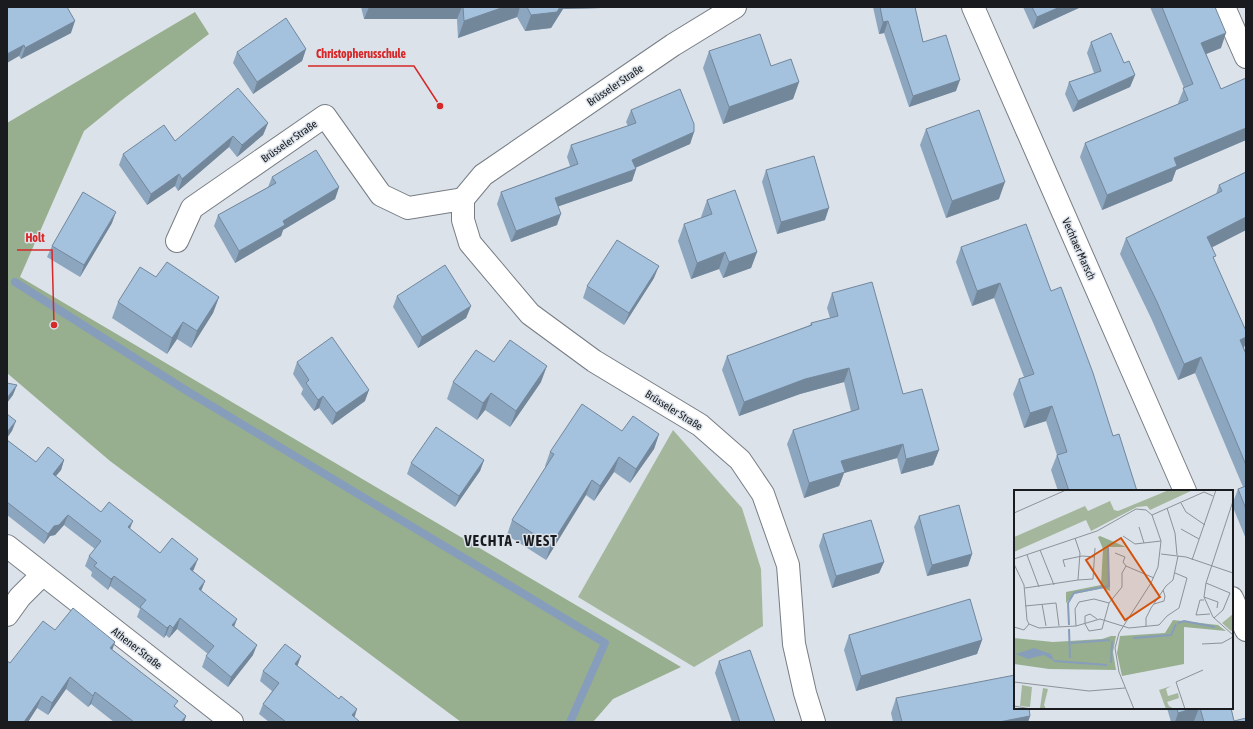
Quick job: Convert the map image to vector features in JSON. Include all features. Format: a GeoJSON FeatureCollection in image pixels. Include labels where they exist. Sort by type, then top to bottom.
{"type":"FeatureCollection","features":[{"type":"Feature","properties":{"kind":"street","name":"Brüsseler Straße"},"geometry":{"type":"LineString","coordinates":[[735,7],[673,45],[483,175],[463,199],[463,220],[470,243],[530,314],[594,360],[700,425],[740,460],[763,494],[788,565],[794,644],[805,693],[814,722]]}},
{"type":"Feature","properties":{"kind":"street","name":"Vechtaer Marsch"},"geometry":{"type":"LineString","coordinates":[[974,7],[1185,490]]}},
{"type":"Feature","properties":{"kind":"street"},"geometry":{"type":"LineString","coordinates":[[1224,7],[1246,57]]}},
{"type":"Feature","properties":{"kind":"street","name":"Brüsseler Straße"},"geometry":{"type":"LineString","coordinates":[[176,241],[192,208],[325,116],[380,195],[408,208],[463,199]]}},
{"type":"Feature","properties":{"kind":"street","name":"Athener Straße"},"geometry":{"type":"LineString","coordinates":[[7,546],[232,722]]}},
{"type":"Feature","properties":{"kind":"street"},"geometry":{"type":"LineString","coordinates":[[7,615],[20,597],[43,574]]}},
{"type":"Feature","properties":{"kind":"street"},"geometry":{"type":"LineString","coordinates":[[1233,600],[1246,630]]}},
{"type":"Feature","properties":{"kind":"green space"},"geometry":{"type":"Polygon","coordinates":[[[195,12],[209,34],[84,131],[20,277],[681,667],[613,699],[593,722],[461,722],[110,461],[7,373],[7,123],[195,12]]]}},
{"type":"Feature","properties":{"kind":"green space"},"geometry":{"type":"Polygon","coordinates":[[[673,430],[742,508],[761,569],[763,626],[694,667],[578,597],[673,430]]]}},
{"type":"Feature","properties":{"kind":"building"},"geometry":{"type":"Polygon","coordinates":[[[7,7],[67,7],[75,21],[25,48],[24,45],[7,54],[7,7]]]}},
{"type":"Feature","properties":{"kind":"building"},"geometry":{"type":"Polygon","coordinates":[[[463,7],[504,7],[464,21],[463,7]]]}},
{"type":"Feature","properties":{"kind":"building"},"geometry":{"type":"Polygon","coordinates":[[[527,7],[560,7],[557,12],[531,15],[527,7]]]}},
{"type":"Feature","properties":{"kind":"building"},"geometry":{"type":"Polygon","coordinates":[[[880,7],[915,7],[923,42],[946,35],[960,80],[913,96],[888,21],[883,22],[880,7]]]}},
{"type":"Feature","properties":{"kind":"building"},"geometry":{"type":"Polygon","coordinates":[[[1032,7],[1060,7],[1037,17],[1032,7]]]}},
{"type":"Feature","properties":{"kind":"building"},"geometry":{"type":"Polygon","coordinates":[[[1162,7],[1215,7],[1226,33],[1201,43],[1221,89],[1246,78],[1246,128],[1174,158],[1177,166],[1107,195],[1085,143],[1188,100],[1183,88],[1193,84],[1162,7]]]}},
{"type":"Feature","properties":{"kind":"building"},"geometry":{"type":"Polygon","coordinates":[[[286,18],[306,49],[257,82],[237,52],[286,18]]]}},
{"type":"Feature","properties":{"kind":"building"},"geometry":{"type":"Polygon","coordinates":[[[1111,33],[1124,63],[1129,61],[1135,75],[1078,101],[1069,82],[1101,71],[1091,42],[1111,33]]]}},
{"type":"Feature","properties":{"kind":"building"},"geometry":{"type":"Polygon","coordinates":[[[760,34],[771,66],[791,59],[799,82],[729,107],[709,51],[760,34]]]}},
{"type":"Feature","properties":{"kind":"building"},"geometry":{"type":"Polygon","coordinates":[[[238,88],[268,123],[242,145],[233,136],[182,179],[179,174],[151,194],[123,154],[164,125],[175,141],[238,88]]]}},
{"type":"Feature","properties":{"kind":"building"},"geometry":{"type":"Polygon","coordinates":[[[680,89],[694,124],[694,132],[632,160],[636,169],[555,198],[561,214],[516,231],[501,192],[578,164],[571,145],[636,123],[631,110],[680,89]]]}},
{"type":"Feature","properties":{"kind":"building"},"geometry":{"type":"Polygon","coordinates":[[[979,110],[1005,182],[952,201],[926,129],[979,110]]]}},
{"type":"Feature","properties":{"kind":"building"},"geometry":{"type":"Polygon","coordinates":[[[316,150],[339,187],[283,221],[285,225],[239,251],[218,215],[276,183],[272,177],[316,150]]]}},
{"type":"Feature","properties":{"kind":"building"},"geometry":{"type":"Polygon","coordinates":[[[814,156],[829,208],[781,222],[766,170],[814,156]]]}},
{"type":"Feature","properties":{"kind":"building"},"geometry":{"type":"Polygon","coordinates":[[[1246,172],[1246,217],[1207,237],[1216,256],[1213,257],[1246,331],[1246,337],[1240,340],[1246,354],[1246,465],[1201,357],[1184,364],[1157,302],[1126,238],[1222,191],[1219,185],[1246,172]]]}},
{"type":"Feature","properties":{"kind":"building"},"geometry":{"type":"Polygon","coordinates":[[[735,190],[757,252],[729,262],[725,252],[697,263],[684,224],[712,214],[707,200],[735,190]]]}},
{"type":"Feature","properties":{"kind":"building"},"geometry":{"type":"Polygon","coordinates":[[[83,192],[116,212],[84,265],[52,246],[83,192]]]}},
{"type":"Feature","properties":{"kind":"building"},"geometry":{"type":"Polygon","coordinates":[[[1026,224],[1051,291],[1061,287],[1093,373],[1113,436],[1119,434],[1137,490],[1069,490],[1057,455],[1067,452],[1052,406],[1030,413],[1019,379],[1034,374],[1000,283],[977,291],[961,247],[1026,224]]]}},
{"type":"Feature","properties":{"kind":"building"},"geometry":{"type":"Polygon","coordinates":[[[617,240],[659,266],[629,313],[587,286],[617,240]]]}},
{"type":"Feature","properties":{"kind":"building"},"geometry":{"type":"Polygon","coordinates":[[[167,262],[219,297],[197,331],[183,322],[172,338],[118,302],[140,267],[156,277],[167,262]]]}},
{"type":"Feature","properties":{"kind":"building"},"geometry":{"type":"Polygon","coordinates":[[[445,265],[471,306],[422,337],[397,296],[445,265]]]}},
{"type":"Feature","properties":{"kind":"building"},"geometry":{"type":"Polygon","coordinates":[[[872,282],[903,394],[922,389],[939,450],[906,459],[903,444],[841,461],[845,472],[809,483],[793,430],[859,409],[849,368],[805,379],[744,402],[727,356],[812,325],[811,323],[838,316],[832,293],[872,282]]]}},
{"type":"Feature","properties":{"kind":"building"},"geometry":{"type":"Polygon","coordinates":[[[332,337],[369,390],[336,413],[323,396],[318,400],[306,383],[309,380],[297,362],[332,337]]]}},
{"type":"Feature","properties":{"kind":"building"},"geometry":{"type":"Polygon","coordinates":[[[510,340],[547,366],[516,411],[491,393],[483,403],[453,382],[476,350],[494,362],[510,340]]]}},
{"type":"Feature","properties":{"kind":"building"},"geometry":{"type":"Polygon","coordinates":[[[7,383],[17,385],[7,398],[7,383]]]}},
{"type":"Feature","properties":{"kind":"building"},"geometry":{"type":"Polygon","coordinates":[[[582,404],[622,431],[633,416],[659,434],[636,469],[619,457],[600,486],[592,480],[551,545],[512,520],[554,454],[550,452],[582,404]]]}},
{"type":"Feature","properties":{"kind":"building"},"geometry":{"type":"Polygon","coordinates":[[[7,414],[16,421],[7,432],[7,414]]]}},
{"type":"Feature","properties":{"kind":"building"},"geometry":{"type":"Polygon","coordinates":[[[436,427],[484,460],[459,496],[411,463],[436,427]]]}},
{"type":"Feature","properties":{"kind":"building"},"geometry":{"type":"Polygon","coordinates":[[[7,440],[36,462],[48,447],[64,460],[53,474],[101,512],[109,502],[133,521],[128,527],[160,553],[172,538],[198,559],[190,569],[205,581],[199,589],[237,619],[232,625],[257,645],[231,677],[206,656],[214,646],[180,618],[173,628],[170,625],[167,628],[140,607],[146,600],[114,576],[111,579],[94,566],[97,563],[89,556],[101,541],[68,515],[59,525],[54,526],[48,534],[7,502],[7,440]]]}},
{"type":"Feature","properties":{"kind":"building"},"geometry":{"type":"Polygon","coordinates":[[[1246,486],[1246,509],[1238,489],[1246,486]]]}},
{"type":"Feature","properties":{"kind":"building"},"geometry":{"type":"Polygon","coordinates":[[[959,505],[972,554],[932,565],[919,516],[959,505]]]}},
{"type":"Feature","properties":{"kind":"building"},"geometry":{"type":"Polygon","coordinates":[[[871,520],[884,562],[836,576],[823,534],[871,520]]]}},
{"type":"Feature","properties":{"kind":"building"},"geometry":{"type":"Polygon","coordinates":[[[970,599],[982,640],[861,676],[849,635],[970,599]]]}},
{"type":"Feature","properties":{"kind":"building"},"geometry":{"type":"Polygon","coordinates":[[[73,608],[115,642],[110,648],[178,701],[174,706],[186,716],[181,722],[134,722],[95,692],[93,696],[70,677],[52,703],[42,696],[24,722],[7,722],[7,661],[10,663],[43,621],[55,630],[73,608]]]}},
{"type":"Feature","properties":{"kind":"building"},"geometry":{"type":"Polygon","coordinates":[[[285,644],[301,656],[295,664],[339,699],[341,696],[357,709],[352,715],[360,722],[286,722],[263,704],[279,683],[263,671],[285,644]]]}},
{"type":"Feature","properties":{"kind":"building"},"geometry":{"type":"Polygon","coordinates":[[[750,650],[775,722],[740,722],[719,661],[750,650]]]}},
{"type":"Feature","properties":{"kind":"building"},"geometry":{"type":"Polygon","coordinates":[[[1014,675],[1014,709],[1029,709],[1030,716],[999,722],[902,722],[896,698],[1014,675]]]}},
{"type":"Feature","properties":{"kind":"building"},"geometry":{"type":"Polygon","coordinates":[[[1177,709],[1191,709],[1178,713],[1177,709]]]}},
{"type":"Feature","properties":{"kind":"building"},"geometry":{"type":"Polygon","coordinates":[[[1200,709],[1231,709],[1234,721],[1246,718],[1246,722],[1204,722],[1200,709]]]}},
{"type":"Feature","properties":{"kind":"waterway"},"geometry":{"type":"LineString","coordinates":[[15,282],[187,391],[605,643],[570,722]]}},
{"type":"Feature","properties":{"kind":"place","name":"Christopherusschule"},"geometry":{"type":"Point","coordinates":[440,106]}},
{"type":"Feature","properties":{"kind":"place","name":"Holt"},"geometry":{"type":"Point","coordinates":[54,325]}},
{"type":"Feature","properties":{"kind":"district","name":"VECHTA - WEST"},"geometry":{"type":"Point","coordinates":[511,541]}}]}
